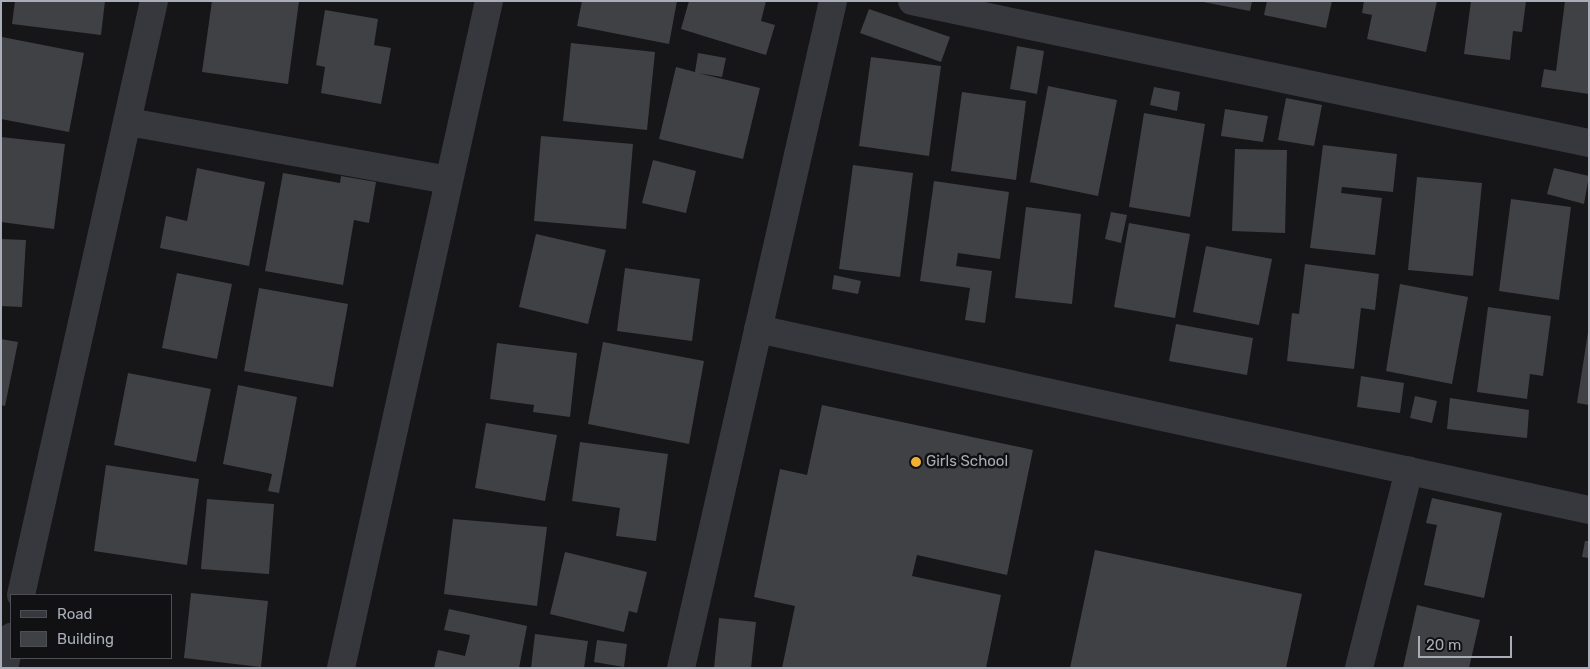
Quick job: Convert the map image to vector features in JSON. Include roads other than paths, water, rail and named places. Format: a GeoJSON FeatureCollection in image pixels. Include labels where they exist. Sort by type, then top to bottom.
{"type":"FeatureCollection","features":[{"type":"Feature","properties":{"kind":"street"},"geometry":{"type":"LineString","coordinates":[[21,594],[129,122],[154,1]]}},
{"type":"Feature","properties":{"kind":"street"},"geometry":{"type":"LineString","coordinates":[[341,668],[489,1]]}},
{"type":"Feature","properties":{"kind":"street"},"geometry":{"type":"LineString","coordinates":[[681,668],[833,1]]}},
{"type":"Feature","properties":{"kind":"street"},"geometry":{"type":"LineString","coordinates":[[912,1],[1589,143]]}},
{"type":"Feature","properties":{"kind":"street"},"geometry":{"type":"LineString","coordinates":[[129,122],[449,180]]}},
{"type":"Feature","properties":{"kind":"street"},"geometry":{"type":"LineString","coordinates":[[758,329],[1589,510]]}},
{"type":"Feature","properties":{"kind":"street"},"geometry":{"type":"LineString","coordinates":[[1359,668],[1409,470]]}},
{"type":"Feature","properties":{"kind":"street"},"geometry":{"type":"LineString","coordinates":[[4,668],[10,641]]}},
{"type":"Feature","properties":{"kind":"place","name":"Girls School"},"geometry":{"type":"Point","coordinates":[916,462]}}]}
